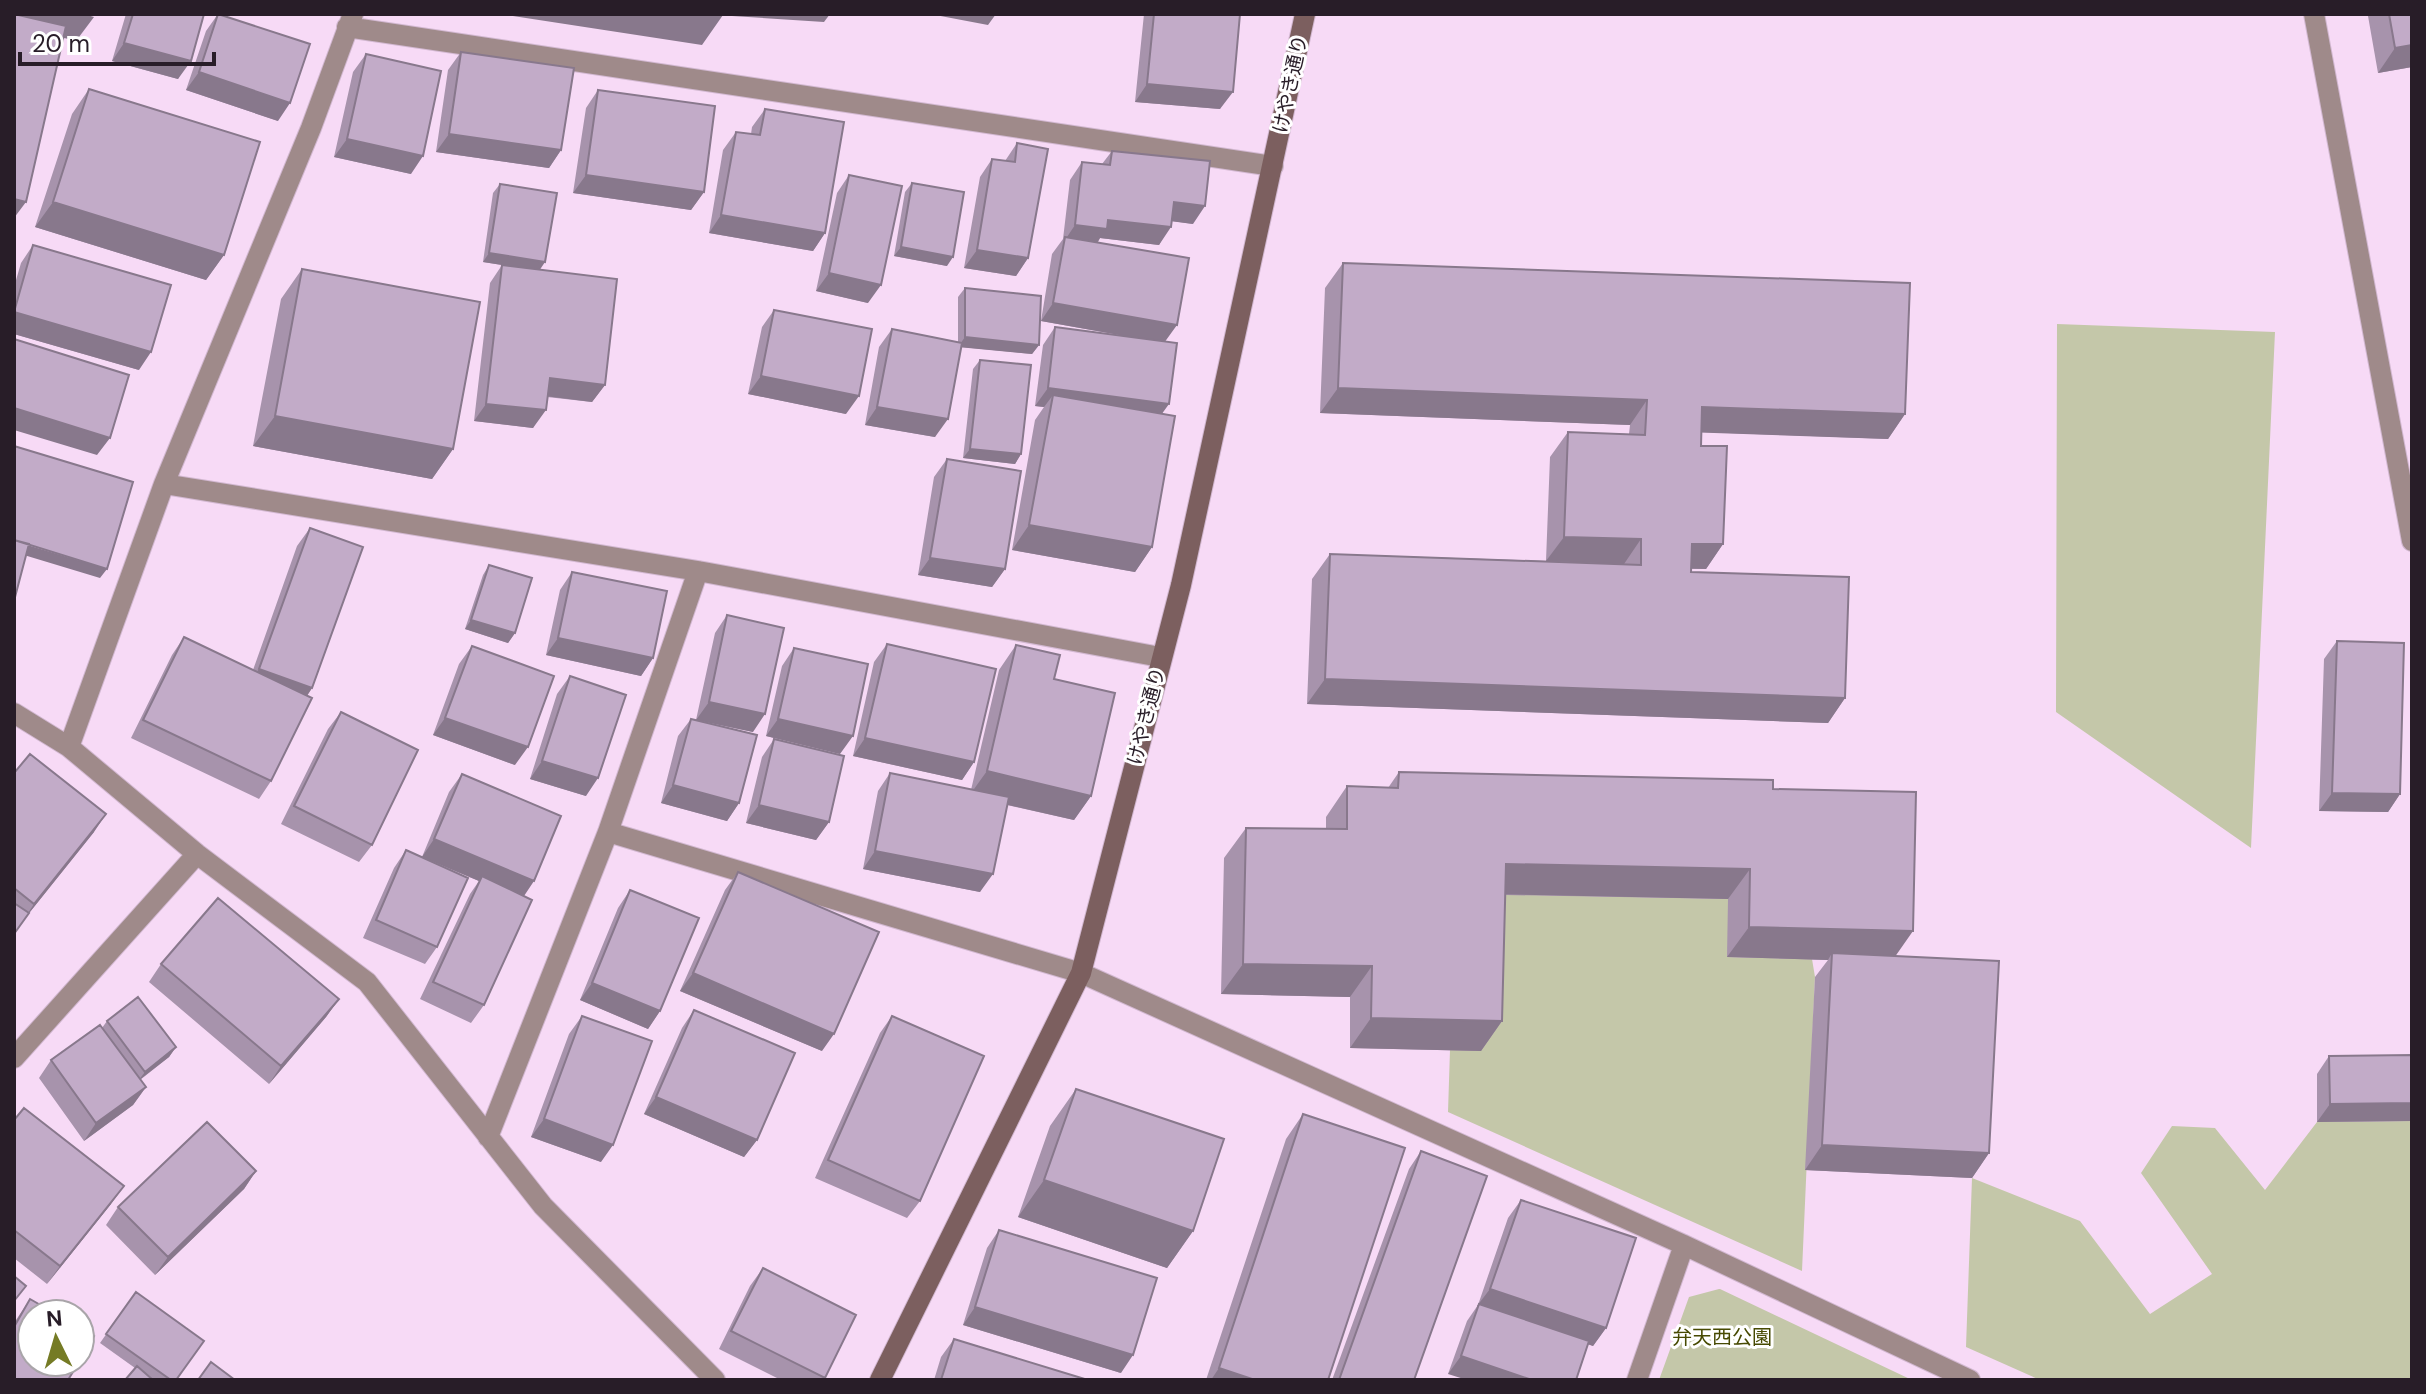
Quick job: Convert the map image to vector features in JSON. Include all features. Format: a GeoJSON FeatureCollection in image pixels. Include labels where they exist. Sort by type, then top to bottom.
{"type":"FeatureCollection","features":[{"type":"Feature","properties":{"kind":"street","name":"けやき通り"},"geometry":{"type":"LineString","coordinates":[[880,1380],[1081,973],[1181,585],[1305,14]]}},
{"type":"Feature","properties":{"kind":"street"},"geometry":{"type":"LineString","coordinates":[[2314,14],[2412,541]]}},
{"type":"Feature","properties":{"kind":"street"},"geometry":{"type":"LineString","coordinates":[[69,747],[164,484],[311,128],[350,21],[1273,166]]}},
{"type":"Feature","properties":{"kind":"street"},"geometry":{"type":"LineString","coordinates":[[164,484],[698,571],[1160,657]]}},
{"type":"Feature","properties":{"kind":"street"},"geometry":{"type":"LineString","coordinates":[[488,1137],[608,832],[698,571]]}},
{"type":"Feature","properties":{"kind":"street"},"geometry":{"type":"LineString","coordinates":[[14,713],[69,747],[197,854],[367,982],[543,1206],[715,1380]]}},
{"type":"Feature","properties":{"kind":"street"},"geometry":{"type":"LineString","coordinates":[[608,832],[1081,973],[1684,1245],[1970,1380]]}},
{"type":"Feature","properties":{"kind":"street"},"geometry":{"type":"LineString","coordinates":[[14,1058],[197,854]]}},
{"type":"Feature","properties":{"kind":"street"},"geometry":{"type":"LineString","coordinates":[[1637,1380],[1684,1245]]}},
{"type":"Feature","properties":{"kind":"green space"},"geometry":{"type":"Polygon","coordinates":[[[2057,324],[2275,332],[2251,848],[2056,712],[2057,324]]]}},
{"type":"Feature","properties":{"kind":"green space"},"geometry":{"type":"Polygon","coordinates":[[[1484,894],[1728,899],[1728,957],[1812,959],[1815,977],[1802,1271],[1448,1112],[1450,1050],[1481,1050],[1484,894]]]}},
{"type":"Feature","properties":{"kind":"green space"},"geometry":{"type":"Polygon","coordinates":[[[2412,1121],[2412,1380],[2040,1380],[1966,1347],[1972,1178],[2080,1221],[2150,1314],[2212,1274],[2141,1173],[2172,1126],[2215,1128],[2265,1190],[2317,1122],[2412,1121]]]}},
{"type":"Feature","properties":{"kind":"green space","name":"弁天西公園"},"geometry":{"type":"Polygon","coordinates":[[[1719,1289],[1912,1380],[1659,1380],[1689,1297],[1719,1289]]]}},
{"type":"Feature","properties":{"kind":"building"},"geometry":{"type":"Polygon","coordinates":[[[14,14],[66,26],[26,202],[14,199],[14,14]]]}},
{"type":"Feature","properties":{"kind":"building"},"geometry":{"type":"Polygon","coordinates":[[[133,14],[204,14],[191,61],[124,43],[133,14]]]}},
{"type":"Feature","properties":{"kind":"building"},"geometry":{"type":"Polygon","coordinates":[[[218,14],[310,44],[290,103],[199,72],[218,14]]]}},
{"type":"Feature","properties":{"kind":"building"},"geometry":{"type":"Polygon","coordinates":[[[1154,14],[1240,14],[1233,92],[1147,84],[1154,14]]]}},
{"type":"Feature","properties":{"kind":"building"},"geometry":{"type":"Polygon","coordinates":[[[2389,14],[2412,14],[2412,45],[2395,48],[2389,14]]]}},
{"type":"Feature","properties":{"kind":"building"},"geometry":{"type":"Polygon","coordinates":[[[461,52],[574,68],[561,150],[449,134],[461,52]]]}},
{"type":"Feature","properties":{"kind":"building"},"geometry":{"type":"Polygon","coordinates":[[[366,54],[441,71],[423,156],[347,139],[366,54]]]}},
{"type":"Feature","properties":{"kind":"building"},"geometry":{"type":"Polygon","coordinates":[[[89,89],[260,142],[224,255],[53,202],[89,89]]]}},
{"type":"Feature","properties":{"kind":"building"},"geometry":{"type":"Polygon","coordinates":[[[598,90],[715,106],[704,192],[586,175],[598,90]]]}},
{"type":"Feature","properties":{"kind":"building"},"geometry":{"type":"Polygon","coordinates":[[[765,109],[844,122],[825,233],[721,215],[736,132],[760,135],[765,109]]]}},
{"type":"Feature","properties":{"kind":"building"},"geometry":{"type":"Polygon","coordinates":[[[1017,143],[1048,149],[1028,258],[977,250],[992,159],[1015,162],[1017,143]]]}},
{"type":"Feature","properties":{"kind":"building"},"geometry":{"type":"Polygon","coordinates":[[[1112,151],[1210,161],[1205,206],[1174,202],[1171,227],[1108,220],[1107,229],[1075,225],[1082,162],[1110,165],[1112,151]]]}},
{"type":"Feature","properties":{"kind":"building"},"geometry":{"type":"Polygon","coordinates":[[[849,175],[902,186],[881,285],[829,273],[849,175]]]}},
{"type":"Feature","properties":{"kind":"building"},"geometry":{"type":"Polygon","coordinates":[[[912,183],[964,192],[953,257],[901,247],[912,183]]]}},
{"type":"Feature","properties":{"kind":"building"},"geometry":{"type":"Polygon","coordinates":[[[500,184],[557,193],[545,262],[489,253],[500,184]]]}},
{"type":"Feature","properties":{"kind":"building"},"geometry":{"type":"Polygon","coordinates":[[[1065,237],[1189,258],[1177,325],[1053,303],[1065,237]]]}},
{"type":"Feature","properties":{"kind":"building"},"geometry":{"type":"Polygon","coordinates":[[[33,245],[171,285],[151,352],[14,312],[33,245]]]}},
{"type":"Feature","properties":{"kind":"building"},"geometry":{"type":"Polygon","coordinates":[[[1343,263],[1910,283],[1905,414],[1702,407],[1701,446],[1727,446],[1723,544],[1692,544],[1691,572],[1849,577],[1845,698],[1325,679],[1330,554],[1641,565],[1641,539],[1564,537],[1568,432],[1645,435],[1647,400],[1338,388],[1343,263]]]}},
{"type":"Feature","properties":{"kind":"building"},"geometry":{"type":"Polygon","coordinates":[[[502,265],[617,279],[605,385],[550,378],[546,410],[486,404],[502,265]]]}},
{"type":"Feature","properties":{"kind":"building"},"geometry":{"type":"Polygon","coordinates":[[[302,269],[480,302],[453,449],[275,416],[302,269]]]}},
{"type":"Feature","properties":{"kind":"building"},"geometry":{"type":"Polygon","coordinates":[[[965,288],[1041,296],[1039,345],[965,337],[965,288]]]}},
{"type":"Feature","properties":{"kind":"building"},"geometry":{"type":"Polygon","coordinates":[[[774,310],[872,329],[859,396],[761,376],[774,310]]]}},
{"type":"Feature","properties":{"kind":"building"},"geometry":{"type":"Polygon","coordinates":[[[1055,327],[1177,343],[1169,404],[1048,388],[1055,327]]]}},
{"type":"Feature","properties":{"kind":"building"},"geometry":{"type":"Polygon","coordinates":[[[892,329],[962,343],[948,419],[877,407],[892,329]]]}},
{"type":"Feature","properties":{"kind":"building"},"geometry":{"type":"Polygon","coordinates":[[[14,339],[129,375],[110,438],[14,408],[14,339]]]}},
{"type":"Feature","properties":{"kind":"building"},"geometry":{"type":"Polygon","coordinates":[[[980,360],[1031,365],[1021,454],[970,449],[980,360]]]}},
{"type":"Feature","properties":{"kind":"building"},"geometry":{"type":"Polygon","coordinates":[[[1053,395],[1175,416],[1152,547],[1029,525],[1053,395]]]}},
{"type":"Feature","properties":{"kind":"building"},"geometry":{"type":"Polygon","coordinates":[[[14,446],[133,482],[107,569],[14,540],[14,446]]]}},
{"type":"Feature","properties":{"kind":"building"},"geometry":{"type":"Polygon","coordinates":[[[947,459],[1021,471],[1005,569],[930,558],[947,459]]]}},
{"type":"Feature","properties":{"kind":"building"},"geometry":{"type":"Polygon","coordinates":[[[310,528],[363,547],[312,688],[259,669],[310,528]]]}},
{"type":"Feature","properties":{"kind":"building"},"geometry":{"type":"Polygon","coordinates":[[[14,540],[29,544],[14,601],[14,540]]]}},
{"type":"Feature","properties":{"kind":"building"},"geometry":{"type":"Polygon","coordinates":[[[489,565],[532,578],[515,633],[471,620],[489,565]]]}},
{"type":"Feature","properties":{"kind":"building"},"geometry":{"type":"Polygon","coordinates":[[[572,572],[667,591],[653,658],[558,638],[572,572]]]}},
{"type":"Feature","properties":{"kind":"building"},"geometry":{"type":"Polygon","coordinates":[[[727,615],[784,628],[765,714],[709,702],[727,615]]]}},
{"type":"Feature","properties":{"kind":"building"},"geometry":{"type":"Polygon","coordinates":[[[184,637],[312,698],[271,781],[143,720],[184,637]]]}},
{"type":"Feature","properties":{"kind":"building"},"geometry":{"type":"Polygon","coordinates":[[[2337,641],[2404,643],[2400,794],[2332,793],[2337,641]]]}},
{"type":"Feature","properties":{"kind":"building"},"geometry":{"type":"Polygon","coordinates":[[[887,644],[996,669],[974,762],[865,738],[887,644]]]}},
{"type":"Feature","properties":{"kind":"building"},"geometry":{"type":"Polygon","coordinates":[[[1016,645],[1060,655],[1054,679],[1115,693],[1091,796],[987,771],[1016,645]]]}},
{"type":"Feature","properties":{"kind":"building"},"geometry":{"type":"Polygon","coordinates":[[[472,646],[554,676],[528,747],[445,718],[472,646]]]}},
{"type":"Feature","properties":{"kind":"building"},"geometry":{"type":"Polygon","coordinates":[[[794,648],[868,664],[853,736],[778,719],[794,648]]]}},
{"type":"Feature","properties":{"kind":"building"},"geometry":{"type":"Polygon","coordinates":[[[570,676],[626,695],[598,778],[542,761],[570,676]]]}},
{"type":"Feature","properties":{"kind":"building"},"geometry":{"type":"Polygon","coordinates":[[[341,712],[418,750],[372,845],[294,806],[341,712]]]}},
{"type":"Feature","properties":{"kind":"building"},"geometry":{"type":"Polygon","coordinates":[[[691,719],[757,735],[739,803],[673,785],[691,719]]]}},
{"type":"Feature","properties":{"kind":"building"},"geometry":{"type":"Polygon","coordinates":[[[774,739],[844,756],[829,822],[759,805],[774,739]]]}},
{"type":"Feature","properties":{"kind":"building"},"geometry":{"type":"Polygon","coordinates":[[[30,754],[106,814],[34,904],[14,888],[14,773],[30,754]]]}},
{"type":"Feature","properties":{"kind":"building"},"geometry":{"type":"Polygon","coordinates":[[[1399,772],[1773,780],[1773,789],[1916,792],[1913,931],[1749,927],[1750,869],[1506,864],[1502,1021],[1371,1018],[1372,966],[1243,964],[1246,828],[1347,829],[1347,786],[1398,788],[1399,772]]]}},
{"type":"Feature","properties":{"kind":"building"},"geometry":{"type":"Polygon","coordinates":[[[890,773],[1009,797],[993,874],[875,851],[890,773]]]}},
{"type":"Feature","properties":{"kind":"building"},"geometry":{"type":"Polygon","coordinates":[[[462,774],[561,816],[534,881],[434,839],[462,774]]]}},
{"type":"Feature","properties":{"kind":"building"},"geometry":{"type":"Polygon","coordinates":[[[406,850],[468,878],[437,947],[376,920],[406,850]]]}},
{"type":"Feature","properties":{"kind":"building"},"geometry":{"type":"Polygon","coordinates":[[[738,872],[879,932],[834,1034],[693,973],[738,872]]]}},
{"type":"Feature","properties":{"kind":"building"},"geometry":{"type":"Polygon","coordinates":[[[482,876],[532,900],[484,1005],[433,982],[482,876]]]}},
{"type":"Feature","properties":{"kind":"building"},"geometry":{"type":"Polygon","coordinates":[[[630,890],[699,918],[660,1011],[592,983],[630,890]]]}},
{"type":"Feature","properties":{"kind":"building"},"geometry":{"type":"Polygon","coordinates":[[[218,898],[339,999],[281,1066],[161,964],[218,898]]]}},
{"type":"Feature","properties":{"kind":"building"},"geometry":{"type":"Polygon","coordinates":[[[14,903],[29,913],[14,934],[14,903]]]}},
{"type":"Feature","properties":{"kind":"building"},"geometry":{"type":"Polygon","coordinates":[[[1832,953],[1999,961],[1989,1153],[1822,1145],[1832,953]]]}},
{"type":"Feature","properties":{"kind":"building"},"geometry":{"type":"Polygon","coordinates":[[[138,997],[176,1047],[145,1072],[107,1021],[138,997]]]}},
{"type":"Feature","properties":{"kind":"building"},"geometry":{"type":"Polygon","coordinates":[[[694,1010],[795,1053],[757,1140],[656,1097],[694,1010]]]}},
{"type":"Feature","properties":{"kind":"building"},"geometry":{"type":"Polygon","coordinates":[[[582,1016],[652,1041],[613,1145],[544,1119],[582,1016]]]}},
{"type":"Feature","properties":{"kind":"building"},"geometry":{"type":"Polygon","coordinates":[[[892,1016],[984,1056],[920,1201],[828,1160],[892,1016]]]}},
{"type":"Feature","properties":{"kind":"building"},"geometry":{"type":"Polygon","coordinates":[[[100,1025],[146,1087],[96,1123],[51,1060],[100,1025]]]}},
{"type":"Feature","properties":{"kind":"building"},"geometry":{"type":"Polygon","coordinates":[[[2412,1055],[2412,1103],[2330,1104],[2329,1056],[2412,1055]]]}},
{"type":"Feature","properties":{"kind":"building"},"geometry":{"type":"Polygon","coordinates":[[[1076,1089],[1224,1139],[1193,1231],[1044,1180],[1076,1089]]]}},
{"type":"Feature","properties":{"kind":"building"},"geometry":{"type":"Polygon","coordinates":[[[24,1108],[124,1186],[60,1266],[14,1230],[14,1120],[24,1108]]]}},
{"type":"Feature","properties":{"kind":"building"},"geometry":{"type":"Polygon","coordinates":[[[1303,1114],[1405,1148],[1328,1380],[1255,1380],[1219,1368],[1303,1114]]]}},
{"type":"Feature","properties":{"kind":"building"},"geometry":{"type":"Polygon","coordinates":[[[207,1122],[256,1171],[168,1257],[118,1207],[207,1122]]]}},
{"type":"Feature","properties":{"kind":"building"},"geometry":{"type":"Polygon","coordinates":[[[1421,1151],[1487,1176],[1414,1380],[1339,1380],[1421,1151]]]}},
{"type":"Feature","properties":{"kind":"building"},"geometry":{"type":"Polygon","coordinates":[[[1521,1200],[1636,1238],[1606,1328],[1490,1289],[1521,1200]]]}},
{"type":"Feature","properties":{"kind":"building"},"geometry":{"type":"Polygon","coordinates":[[[999,1230],[1157,1278],[1133,1355],[975,1307],[999,1230]]]}},
{"type":"Feature","properties":{"kind":"building"},"geometry":{"type":"Polygon","coordinates":[[[763,1268],[856,1315],[825,1378],[731,1331],[763,1268]]]}},
{"type":"Feature","properties":{"kind":"building"},"geometry":{"type":"Polygon","coordinates":[[[14,1276],[26,1286],[14,1301],[14,1276]]]}},
{"type":"Feature","properties":{"kind":"building"},"geometry":{"type":"Polygon","coordinates":[[[136,1292],[204,1341],[176,1380],[171,1380],[106,1334],[136,1292]]]}},
{"type":"Feature","properties":{"kind":"building"},"geometry":{"type":"Polygon","coordinates":[[[1479,1304],[1589,1341],[1576,1380],[1532,1380],[1461,1356],[1479,1304]]]}},
{"type":"Feature","properties":{"kind":"building"},"geometry":{"type":"Polygon","coordinates":[[[16,1324],[16,1378],[68,1380],[14,1380],[16,1324]]]}},
{"type":"Feature","properties":{"kind":"building"},"geometry":{"type":"Polygon","coordinates":[[[954,1339],[1088,1380],[941,1380],[954,1339]]]}},
{"type":"Feature","properties":{"kind":"building"},"geometry":{"type":"Polygon","coordinates":[[[211,1362],[235,1380],[198,1380],[211,1362]]]}},
{"type":"Feature","properties":{"kind":"building"},"geometry":{"type":"Polygon","coordinates":[[[137,1366],[153,1380],[125,1380],[137,1366]]]}}]}
